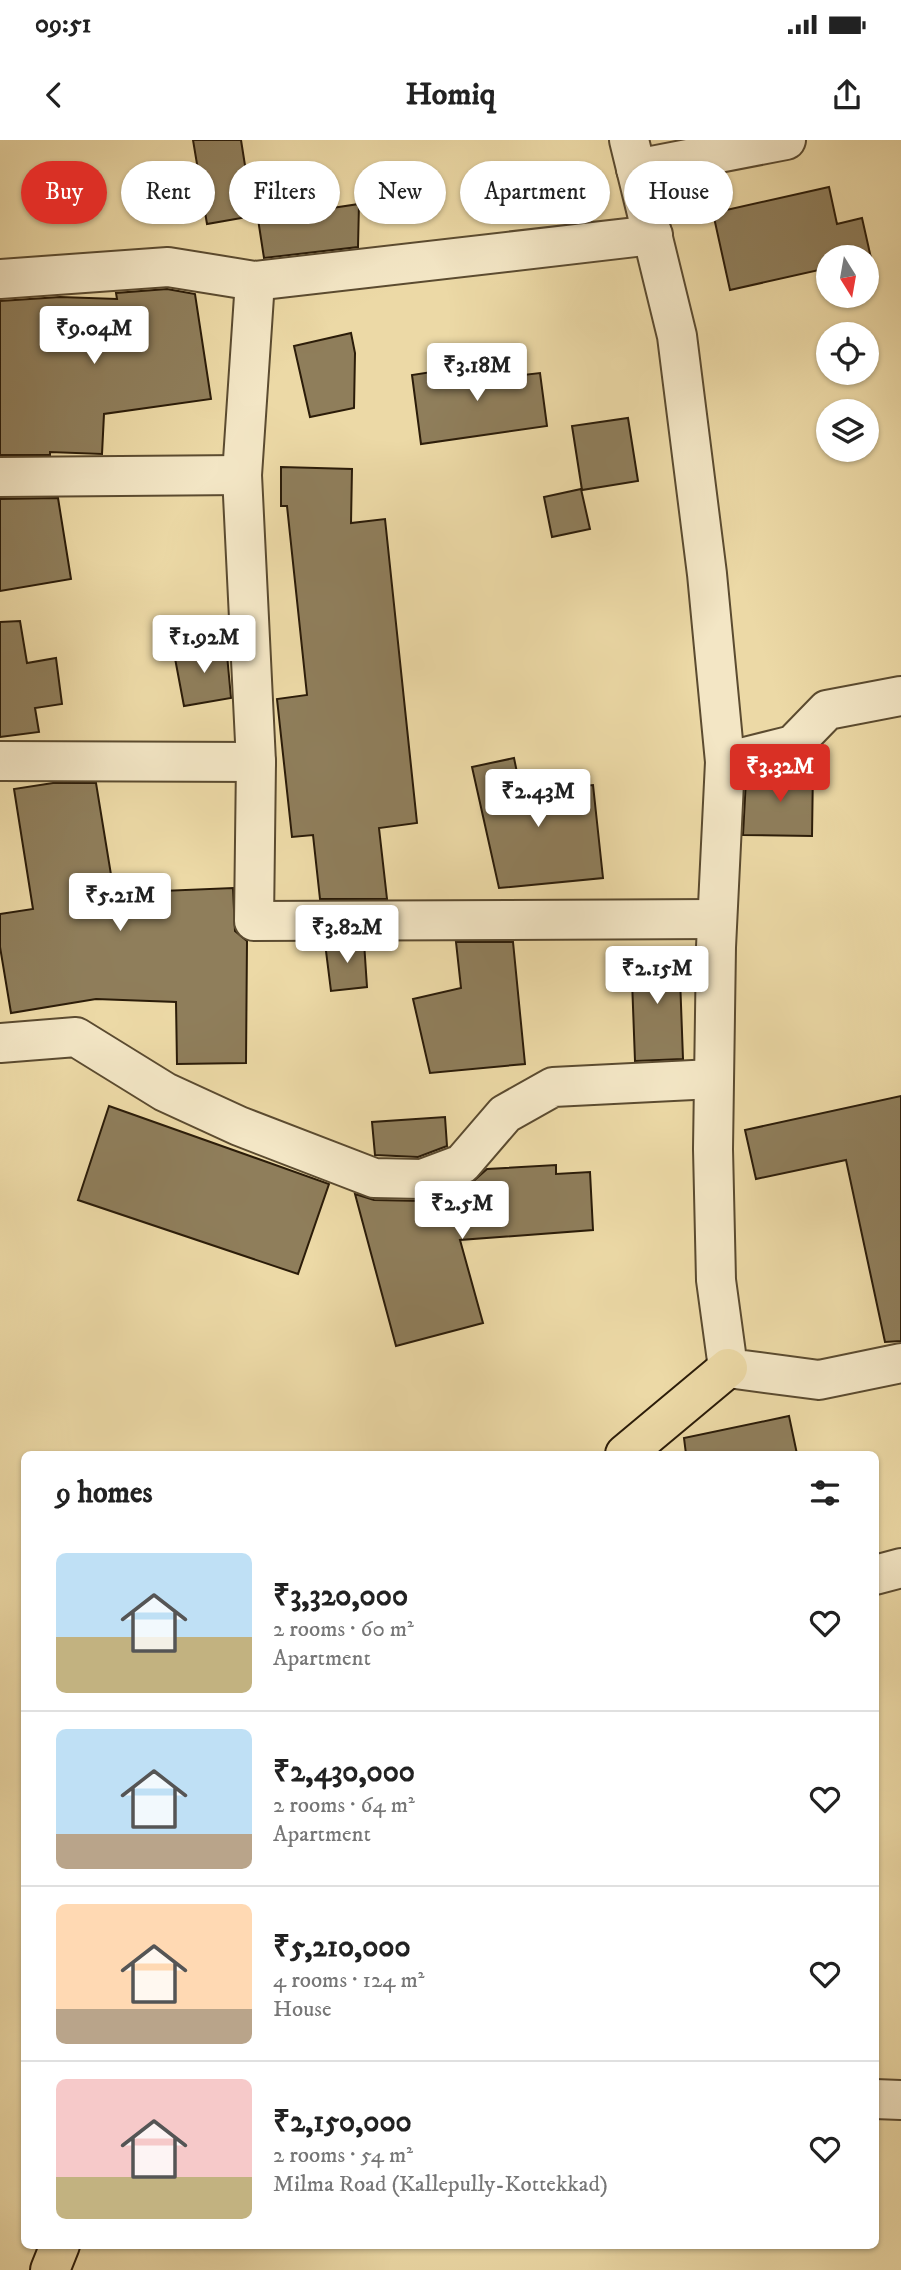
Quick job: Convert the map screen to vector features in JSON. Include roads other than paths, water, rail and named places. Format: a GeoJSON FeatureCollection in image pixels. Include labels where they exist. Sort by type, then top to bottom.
{"type":"FeatureCollection","features":[{"type":"Feature","properties":{"kind":"main road"},"geometry":{"type":"LineString","coordinates":[[629,1451],[728,1368]]}},
{"type":"Feature","properties":{"kind":"main road"},"geometry":{"type":"LineString","coordinates":[[50,2270],[58,2249]]}},
{"type":"Feature","properties":{"kind":"street"},"geometry":{"type":"LineString","coordinates":[[786,140],[633,154],[677,336],[707,574],[725,762],[713,1079],[716,1280],[728,1368],[819,1381],[901,1363]]}},
{"type":"Feature","properties":{"kind":"street"},"geometry":{"type":"LineString","coordinates":[[0,279],[168,267],[256,281],[653,235]]}},
{"type":"Feature","properties":{"kind":"street"},"geometry":{"type":"LineString","coordinates":[[256,281],[242,475],[256,762],[254,921],[717,919]]}},
{"type":"Feature","properties":{"kind":"street"},"geometry":{"type":"LineString","coordinates":[[0,477],[242,475]]}},
{"type":"Feature","properties":{"kind":"street"},"geometry":{"type":"LineString","coordinates":[[725,762],[793,745],[827,710],[901,696]]}},
{"type":"Feature","properties":{"kind":"street"},"geometry":{"type":"LineString","coordinates":[[0,761],[256,762]]}},
{"type":"Feature","properties":{"kind":"street"},"geometry":{"type":"LineString","coordinates":[[0,1043],[76,1037],[165,1092],[239,1126],[374,1178],[422,1179],[462,1164],[505,1114],[553,1087],[713,1079]]}},
{"type":"Feature","properties":{"kind":"street"},"geometry":{"type":"LineString","coordinates":[[879,1574],[901,1568]]}},
{"type":"Feature","properties":{"kind":"street"},"geometry":{"type":"LineString","coordinates":[[879,2099],[901,2100]]}}]}
